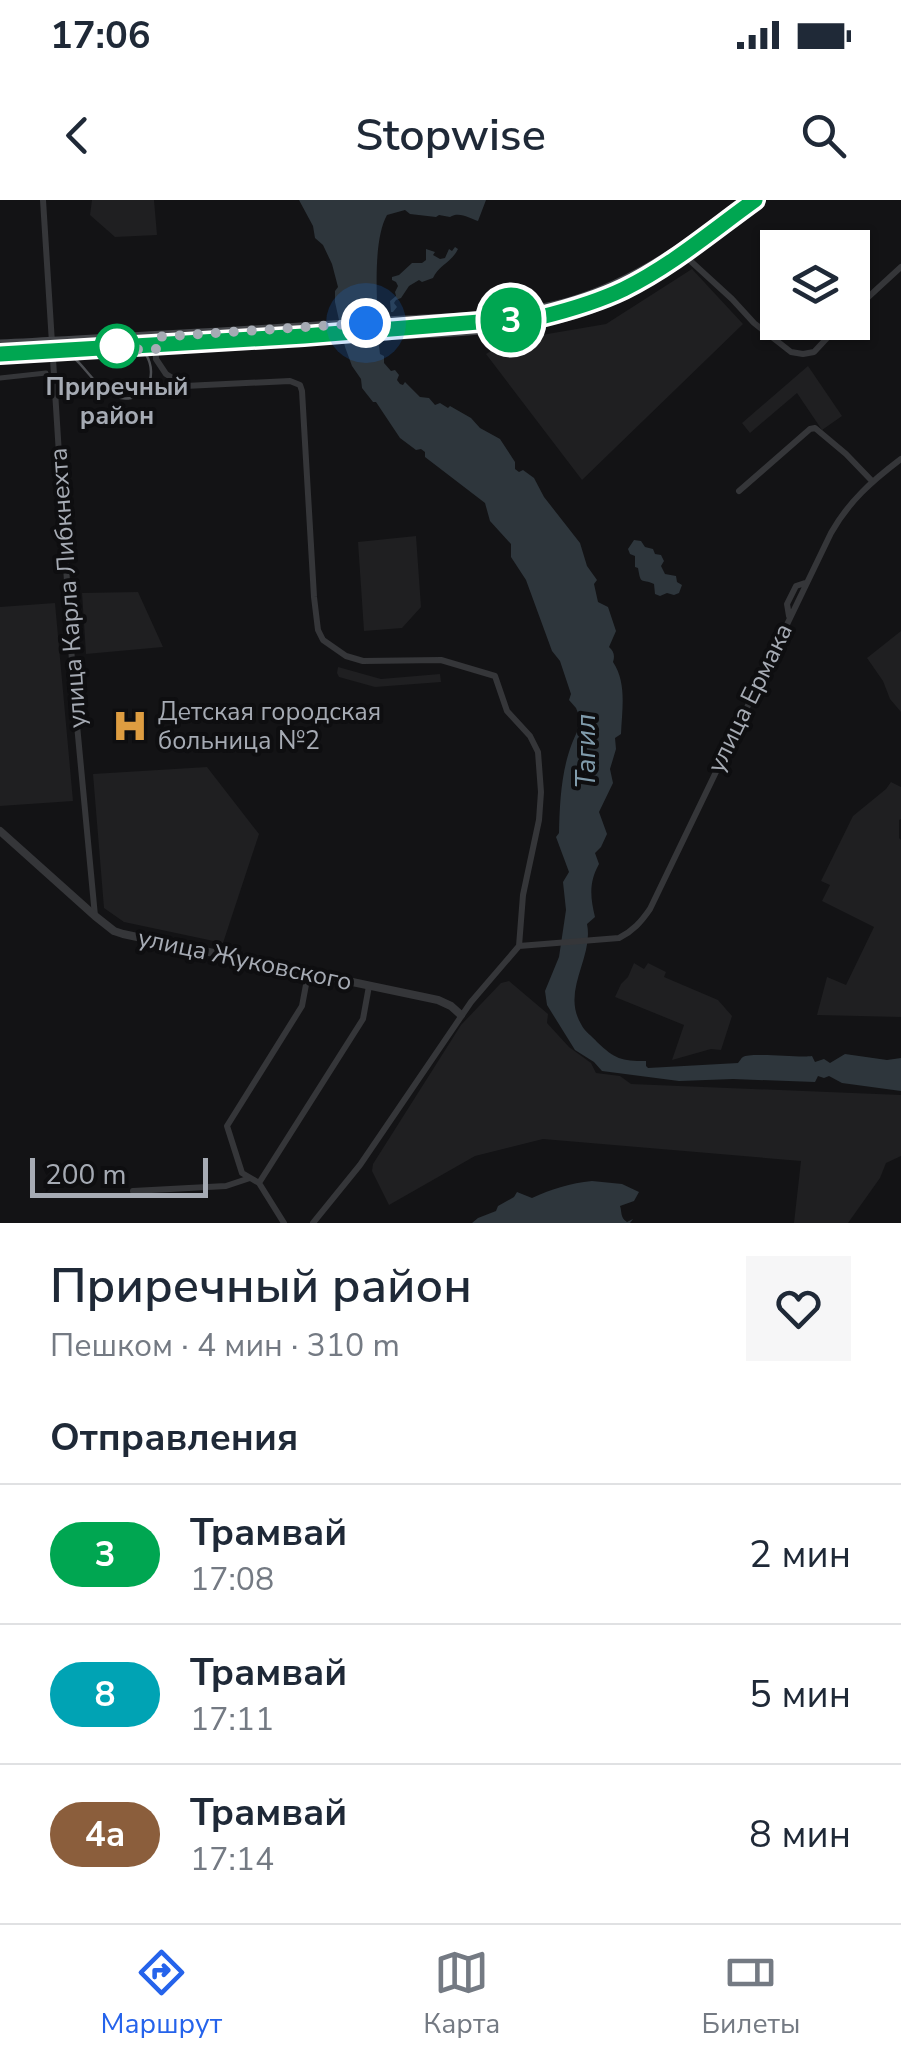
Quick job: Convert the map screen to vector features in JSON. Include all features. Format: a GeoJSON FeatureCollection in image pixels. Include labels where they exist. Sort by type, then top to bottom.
{"type":"FeatureCollection","features":[{"type":"Feature","properties":{"kind":"main road"},"geometry":{"type":"LineString","coordinates":[[0,357],[304,342],[528,324],[575,314],[644,284],[745,200]]}},
{"type":"Feature","properties":{"kind":"main road"},"geometry":{"type":"LineString","coordinates":[[0,344],[524,312],[572,301],[638,273],[682,252],[760,200]]}},
{"type":"Feature","properties":{"kind":"street","name":"улица Карла Либкнехта"},"geometry":{"type":"LineString","coordinates":[[42,200],[74,693],[95,916]]}},
{"type":"Feature","properties":{"kind":"street"},"geometry":{"type":"LineString","coordinates":[[682,252],[760,328]]}},
{"type":"Feature","properties":{"kind":"street"},"geometry":{"type":"LineString","coordinates":[[870,295],[901,267]]}},
{"type":"Feature","properties":{"kind":"street"},"geometry":{"type":"LineString","coordinates":[[156,337],[156,358],[166,374],[185,386],[290,381],[300,384],[314,597],[323,640],[346,656],[362,661],[441,660],[494,676],[507,710],[530,736],[538,752],[539,820],[523,895],[519,946],[461,1015],[360,1166],[312,1223]]}},
{"type":"Feature","properties":{"kind":"street"},"geometry":{"type":"LineString","coordinates":[[776,340],[791,352],[803,354],[814,352],[825,340]]}},
{"type":"Feature","properties":{"kind":"street"},"geometry":{"type":"LineString","coordinates":[[0,378],[46,373]]}},
{"type":"Feature","properties":{"kind":"street"},"geometry":{"type":"LineString","coordinates":[[739,491],[815,428],[872,481]]}},
{"type":"Feature","properties":{"kind":"street","name":"улица Ермака"},"geometry":{"type":"LineString","coordinates":[[519,946],[619,938],[640,922],[840,516],[872,481],[901,460]]}},
{"type":"Feature","properties":{"kind":"street","name":"улица Жуковского"},"geometry":{"type":"LineString","coordinates":[[0,831],[114,931],[438,1000],[461,1015]]}},
{"type":"Feature","properties":{"kind":"street"},"geometry":{"type":"LineString","coordinates":[[284,1223],[259,1183],[242,1172],[227,1126],[302,1006],[308,974]]}},
{"type":"Feature","properties":{"kind":"street"},"geometry":{"type":"LineString","coordinates":[[259,1183],[363,1019],[369,986]]}},
{"type":"Feature","properties":{"kind":"street"},"geometry":{"type":"LineString","coordinates":[[133,1190],[226,1186],[251,1178]]}},
{"type":"Feature","properties":{"kind":"shaded area"},"geometry":{"type":"Polygon","coordinates":[[[92,200],[154,200],[157,235],[115,237],[90,215],[92,200]]]}},
{"type":"Feature","properties":{"kind":"shaded area"},"geometry":{"type":"Polygon","coordinates":[[[692,269],[743,324],[582,480],[486,354],[507,341],[606,324],[692,269]]]}},
{"type":"Feature","properties":{"kind":"shaded area"},"geometry":{"type":"Polygon","coordinates":[[[808,366],[842,416],[822,430],[797,393],[750,433],[742,423],[808,366]]]}},
{"type":"Feature","properties":{"kind":"shaded area"},"geometry":{"type":"Polygon","coordinates":[[[416,536],[421,607],[402,628],[364,631],[358,542],[416,536]]]}},
{"type":"Feature","properties":{"kind":"shaded area"},"geometry":{"type":"Polygon","coordinates":[[[138,592],[163,647],[86,654],[82,593],[138,592]]]}},
{"type":"Feature","properties":{"kind":"shaded area"},"geometry":{"type":"Polygon","coordinates":[[[55,603],[73,801],[0,806],[0,607],[55,603]]]}},
{"type":"Feature","properties":{"kind":"shaded area"},"geometry":{"type":"Polygon","coordinates":[[[901,631],[901,712],[867,658],[901,631]]]}},
{"type":"Feature","properties":{"kind":"shaded area"},"geometry":{"type":"Polygon","coordinates":[[[338,667],[381,679],[440,674],[441,682],[375,687],[339,677],[338,667]]]}},
{"type":"Feature","properties":{"kind":"shaded area"},"geometry":{"type":"Polygon","coordinates":[[[207,767],[259,834],[223,943],[124,922],[104,908],[93,774],[207,767]]]}},
{"type":"Feature","properties":{"kind":"shaded area"},"geometry":{"type":"Polygon","coordinates":[[[891,782],[901,787],[901,1017],[817,1015],[827,977],[846,985],[874,927],[822,901],[830,885],[821,881],[853,816],[891,782]]]}},
{"type":"Feature","properties":{"kind":"shaded area"},"geometry":{"type":"Polygon","coordinates":[[[634,963],[644,969],[648,963],[666,972],[664,977],[718,1000],[732,1016],[721,1050],[672,1060],[684,1025],[615,997],[634,963]]]}},
{"type":"Feature","properties":{"kind":"shaded area"},"geometry":{"type":"Polygon","coordinates":[[[509,981],[548,1014],[547,1023],[591,1063],[596,1073],[620,1076],[631,1084],[901,1095],[901,1156],[886,1163],[848,1223],[794,1223],[801,1161],[543,1139],[475,1156],[389,1205],[372,1171],[373,1164],[461,1025],[501,983],[509,981]]]}},
{"type":"Feature","properties":{"kind":"water","name":"Тагил"},"geometry":{"type":"Polygon","coordinates":[[[299,200],[486,200],[478,221],[461,215],[436,217],[405,210],[387,215],[377,260],[379,346],[384,363],[399,375],[400,384],[405,382],[420,397],[429,398],[435,405],[450,406],[471,418],[500,439],[515,462],[515,469],[534,478],[580,543],[587,566],[597,580],[594,584],[598,602],[608,607],[616,631],[609,647],[622,687],[621,734],[615,738],[610,769],[613,783],[599,812],[607,834],[595,853],[599,864],[591,890],[595,917],[587,924],[586,949],[574,999],[582,1027],[614,1055],[646,1061],[648,1068],[738,1063],[743,1057],[755,1055],[812,1056],[815,1062],[824,1059],[830,1063],[845,1054],[901,1058],[901,1091],[842,1083],[829,1076],[818,1076],[815,1082],[679,1081],[602,1071],[575,1050],[547,1005],[545,991],[559,957],[566,910],[563,882],[569,872],[556,837],[563,776],[582,723],[569,700],[571,694],[560,661],[552,651],[526,580],[511,557],[511,544],[490,521],[485,503],[425,457],[425,452],[400,438],[362,388],[345,347],[332,264],[315,238],[299,200]]]}},
{"type":"Feature","properties":{"kind":"water"},"geometry":{"type":"Polygon","coordinates":[[[455,247],[458,249],[433,278],[409,286],[391,312],[390,301],[398,286],[392,277],[412,263],[426,260],[426,249],[440,259],[455,247]]]}},
{"type":"Feature","properties":{"kind":"water"},"geometry":{"type":"Polygon","coordinates":[[[634,540],[661,555],[665,574],[676,576],[682,585],[679,593],[660,596],[655,594],[654,584],[641,579],[635,556],[628,549],[634,540]]]}},
{"type":"Feature","properties":{"kind":"water"},"geometry":{"type":"Polygon","coordinates":[[[592,1181],[622,1184],[639,1192],[634,1201],[620,1206],[627,1222],[633,1219],[630,1223],[472,1223],[496,1211],[517,1192],[532,1198],[592,1181]]]}},
{"type":"Feature","properties":{"kind":"tram line"},"geometry":{"type":"LineString","coordinates":[[0,354],[541,317],[594,302],[641,280],[755,200]]}},
{"type":"Feature","properties":{"kind":"tram line","name":"3"},"geometry":{"type":"LineString","coordinates":[[0,354],[541,317],[610,295],[651,274],[755,200]]}},
{"type":"Feature","properties":{"kind":"tram line"},"geometry":{"type":"LineString","coordinates":[[58,350],[73,357],[105,391],[131,398],[146,388],[151,372],[146,354],[132,342]]}},
{"type":"Feature","properties":{"kind":"place","name":"Приречный район"},"geometry":{"type":"Point","coordinates":[117,346]}},
{"type":"Feature","properties":{"kind":"place","name":"Детская городская больница №2"},"geometry":{"type":"Point","coordinates":[130,726]}},
{"type":"Feature","properties":{"kind":"route"},"geometry":{"type":"LineString","coordinates":[[117,346],[110,350],[156,349],[156,337],[366,323]]}}]}
